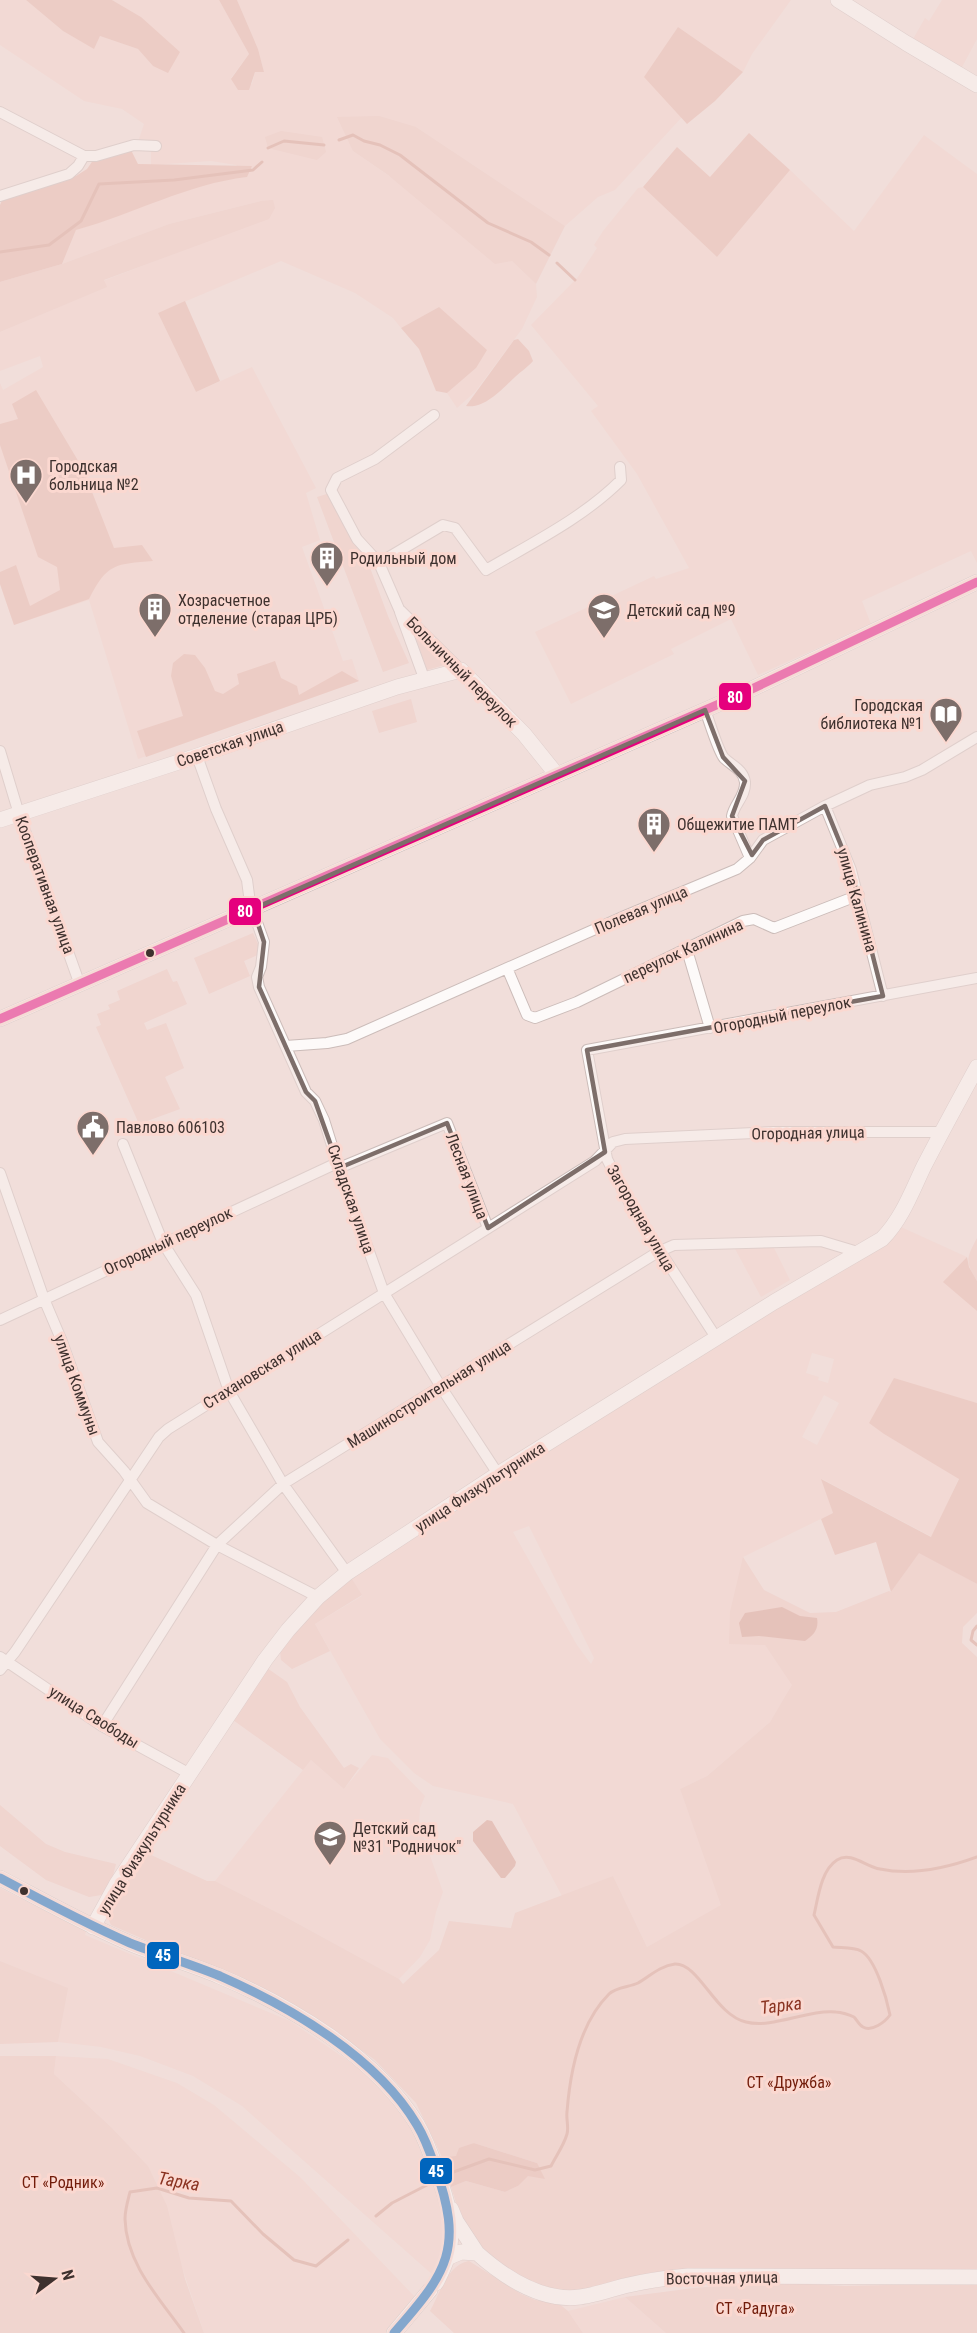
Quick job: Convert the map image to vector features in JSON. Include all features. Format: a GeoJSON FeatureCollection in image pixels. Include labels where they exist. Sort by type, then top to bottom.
{"type":"FeatureCollection","features":[{"type":"Feature","properties":{"kind":"street"},"geometry":{"type":"LineString","coordinates":[[838,0],[977,85]]}},
{"type":"Feature","properties":{"kind":"street"},"geometry":{"type":"LineString","coordinates":[[0,112],[84,156],[96,156],[134,145],[156,146]]}},
{"type":"Feature","properties":{"kind":"street"},"geometry":{"type":"LineString","coordinates":[[0,196],[69,174],[84,156]]}},
{"type":"Feature","properties":{"kind":"street","name":"Больничный переулок"},"geometry":{"type":"LineString","coordinates":[[434,415],[375,459],[337,478],[331,490],[357,538],[379,563],[399,609],[524,734],[557,775]]}},
{"type":"Feature","properties":{"kind":"street"},"geometry":{"type":"LineString","coordinates":[[379,563],[443,525],[455,528],[486,570],[575,518],[605,496],[621,480],[620,467]]}},
{"type":"Feature","properties":{"kind":"street"},"geometry":{"type":"LineString","coordinates":[[0,1019],[705,710],[851,644],[977,582]]}},
{"type":"Feature","properties":{"kind":"street"},"geometry":{"type":"LineString","coordinates":[[399,609],[424,678]]}},
{"type":"Feature","properties":{"kind":"street","name":"Советская улица"},"geometry":{"type":"LineString","coordinates":[[0,820],[197,756],[424,678],[461,670]]}},
{"type":"Feature","properties":{"kind":"street"},"geometry":{"type":"LineString","coordinates":[[705,710],[723,757],[740,770],[745,781],[744,791],[733,809],[732,816],[750,858]]}},
{"type":"Feature","properties":{"kind":"street","name":"Полевая улица"},"geometry":{"type":"LineString","coordinates":[[286,1046],[347,1039],[737,870],[750,858],[763,840],[825,806],[870,785],[905,777],[922,770],[977,737]]}},
{"type":"Feature","properties":{"kind":"street","name":"Кооперативная улица"},"geometry":{"type":"LineString","coordinates":[[0,752],[19,814],[80,985]]}},
{"type":"Feature","properties":{"kind":"street","name":"Складская улица"},"geometry":{"type":"LineString","coordinates":[[197,756],[216,808],[247,880],[253,909],[264,942],[261,967],[257,977],[259,987],[306,1092],[315,1101],[384,1293],[441,1387],[498,1474]]}},
{"type":"Feature","properties":{"kind":"street","name":"улица Калинина"},"geometry":{"type":"LineString","coordinates":[[825,806],[839,836],[859,895],[883,996]]}},
{"type":"Feature","properties":{"kind":"street","name":"переулок Калинина"},"geometry":{"type":"LineString","coordinates":[[507,968],[527,1015],[535,1018],[577,1002],[743,921],[754,919],[774,928],[859,895]]}},
{"type":"Feature","properties":{"kind":"street"},"geometry":{"type":"LineString","coordinates":[[687,950],[710,1028]]}},
{"type":"Feature","properties":{"kind":"street","name":"Огородный переулок"},"geometry":{"type":"LineString","coordinates":[[587,1050],[977,978]]}},
{"type":"Feature","properties":{"kind":"street","name":"Загородная улица"},"geometry":{"type":"LineString","coordinates":[[587,1050],[605,1152],[630,1206],[717,1339]]}},
{"type":"Feature","properties":{"kind":"street"},"geometry":{"type":"LineString","coordinates":[[941,1132],[977,1067]]}},
{"type":"Feature","properties":{"kind":"street","name":"Огородный переулок"},"geometry":{"type":"LineString","coordinates":[[0,1320],[163,1243],[338,1166],[447,1123]]}},
{"type":"Feature","properties":{"kind":"street","name":"Лесная улица"},"geometry":{"type":"LineString","coordinates":[[447,1123],[488,1228]]}},
{"type":"Feature","properties":{"kind":"street","name":"Огородная улица"},"geometry":{"type":"LineString","coordinates":[[605,1152],[613,1142],[638,1138],[773,1132],[941,1132]]}},
{"type":"Feature","properties":{"kind":"street","name":"улица Физкультурника"},"geometry":{"type":"LineString","coordinates":[[93,1927],[116,1885],[265,1660],[318,1597],[347,1574],[498,1474],[774,1302],[861,1252],[890,1231],[902,1213],[941,1132]]}},
{"type":"Feature","properties":{"kind":"street"},"geometry":{"type":"LineString","coordinates":[[123,1144],[163,1243],[196,1295],[229,1391],[283,1484],[347,1574]]}},
{"type":"Feature","properties":{"kind":"street","name":"Стахановская улица"},"geometry":{"type":"LineString","coordinates":[[2,1662],[15,1652],[159,1437],[168,1428],[595,1161],[605,1152]]}},
{"type":"Feature","properties":{"kind":"street","name":"улица Коммуны"},"geometry":{"type":"LineString","coordinates":[[0,1173],[44,1299],[61,1339],[88,1421],[98,1442],[124,1471],[147,1503],[217,1545],[318,1597]]}},
{"type":"Feature","properties":{"kind":"street","name":"Машиностроительная улица"},"geometry":{"type":"LineString","coordinates":[[102,1726],[217,1545],[283,1484],[658,1252],[674,1245],[821,1241],[861,1252]]}},
{"type":"Feature","properties":{"kind":"street","name":"улица Свободы"},"geometry":{"type":"LineString","coordinates":[[2,1662],[102,1726],[190,1774]]}},
{"type":"Feature","properties":{"kind":"street"},"geometry":{"type":"LineString","coordinates":[[0,1878],[93,1927],[220,1976],[298,2017],[345,2048],[393,2091],[418,2125],[428,2147],[445,2195],[451,2241],[447,2258],[433,2286],[394,2333]]}},
{"type":"Feature","properties":{"kind":"street","name":"Восточная улица"},"geometry":{"type":"LineString","coordinates":[[445,2195],[456,2221],[477,2253],[496,2270],[537,2291],[558,2296],[579,2297],[654,2280],[688,2276],[977,2277]]}},
{"type":"Feature","properties":{"kind":"street"},"geometry":{"type":"LineString","coordinates":[[447,2258],[461,2252],[477,2253]]}},
{"type":"Feature","properties":{"kind":"highlighted area"},"geometry":{"type":"Polygon","coordinates":[[[705,710],[723,757],[745,781],[732,816],[752,855],[763,840],[825,806],[851,870],[883,996],[587,1050],[605,1152],[488,1228],[447,1123],[339,1168],[315,1101],[306,1092],[259,987],[264,942],[253,909],[705,710]]]}},
{"type":"Feature","properties":{"kind":"shaded area"},"geometry":{"type":"Polygon","coordinates":[[[0,0],[26,0],[63,31],[94,48],[100,36],[138,49],[153,66],[141,17],[112,0],[219,0],[249,54],[231,78],[252,84],[255,72],[264,72],[258,49],[237,0],[791,0],[752,54],[743,72],[678,27],[645,77],[682,117],[615,190],[598,197],[565,226],[416,127],[353,151],[512,261],[536,284],[537,297],[522,329],[475,392],[457,408],[447,393],[476,368],[439,307],[401,328],[393,318],[355,293],[281,261],[158,313],[196,392],[252,367],[316,488],[306,493],[320,540],[302,547],[343,661],[352,659],[359,681],[138,759],[89,600],[14,625],[0,584],[0,383],[3,390],[43,367],[40,356],[0,371],[0,332],[106,287],[103,281],[202,243],[261,201],[169,224],[62,264],[76,230],[177,193],[219,180],[247,177],[236,165],[211,161],[151,165],[151,142],[138,142],[144,124],[122,109],[84,101],[0,45],[0,0]]]}},
{"type":"Feature","properties":{"kind":"shaded area"},"geometry":{"type":"Polygon","coordinates":[[[26,0],[112,0],[141,17],[180,52],[168,73],[153,66],[138,49],[100,36],[94,49],[63,31],[26,0]]]}},
{"type":"Feature","properties":{"kind":"shaded area"},"geometry":{"type":"Polygon","coordinates":[[[219,0],[237,0],[258,49],[264,72],[255,72],[249,90],[238,90],[231,79],[249,54],[219,0]]]}},
{"type":"Feature","properties":{"kind":"shaded area"},"geometry":{"type":"Polygon","coordinates":[[[942,0],[977,0],[977,39],[961,69],[913,39],[925,18],[929,21],[942,0]]]}},
{"type":"Feature","properties":{"kind":"shaded area"},"geometry":{"type":"Polygon","coordinates":[[[678,27],[743,72],[715,101],[687,124],[644,77],[678,27]]]}},
{"type":"Feature","properties":{"kind":"shaded area"},"geometry":{"type":"Polygon","coordinates":[[[749,133],[790,170],[717,257],[643,187],[677,147],[710,177],[749,133]]]}},
{"type":"Feature","properties":{"kind":"shaded area"},"geometry":{"type":"Polygon","coordinates":[[[924,135],[977,174],[977,563],[971,551],[862,601],[871,624],[758,675],[731,619],[671,649],[674,654],[571,704],[535,632],[654,576],[656,579],[689,568],[637,474],[591,411],[598,406],[531,325],[578,277],[597,248],[594,245],[603,231],[638,188],[643,187],[717,257],[790,170],[854,231],[924,135]]]}},
{"type":"Feature","properties":{"kind":"shaded area"},"geometry":{"type":"Polygon","coordinates":[[[134,145],[132,152],[138,164],[252,166],[247,177],[203,186],[76,230],[62,264],[0,282],[0,205],[3,198],[76,176],[87,169],[96,156],[134,145]]]}},
{"type":"Feature","properties":{"kind":"shaded area"},"geometry":{"type":"Polygon","coordinates":[[[185,301],[220,381],[196,392],[158,313],[185,301]]]}},
{"type":"Feature","properties":{"kind":"shaded area"},"geometry":{"type":"Polygon","coordinates":[[[439,307],[487,350],[476,368],[447,393],[436,391],[419,349],[401,328],[439,307]]]}},
{"type":"Feature","properties":{"kind":"shaded area"},"geometry":{"type":"Polygon","coordinates":[[[518,339],[529,351],[533,361],[493,397],[480,404],[466,406],[514,340],[518,339]]]}},
{"type":"Feature","properties":{"kind":"shaded area"},"geometry":{"type":"Polygon","coordinates":[[[36,390],[83,469],[114,548],[142,545],[153,561],[130,563],[114,568],[101,578],[89,599],[14,625],[0,584],[0,572],[16,565],[30,606],[60,590],[57,567],[38,557],[0,445],[0,424],[18,419],[12,404],[36,390]]]}},
{"type":"Feature","properties":{"kind":"shaded area"},"geometry":{"type":"Polygon","coordinates":[[[184,654],[195,655],[205,668],[215,691],[223,694],[239,684],[237,674],[275,661],[281,678],[297,686],[299,695],[342,671],[359,681],[146,757],[137,731],[183,716],[171,676],[173,663],[184,654]]]}},
{"type":"Feature","properties":{"kind":"shaded area"},"geometry":{"type":"Polygon","coordinates":[[[901,1227],[967,1257],[944,1282],[977,1311],[977,1403],[956,1397],[869,1422],[884,1434],[959,1478],[932,1537],[822,1479],[833,1513],[743,1557],[765,1645],[793,1685],[770,1722],[707,1776],[680,1789],[722,1905],[647,1947],[613,1876],[562,1896],[513,1804],[433,1786],[414,1773],[380,1739],[315,1624],[362,1596],[352,1579],[365,1568],[901,1227]],[[812,1353],[806,1373],[828,1383],[834,1359],[812,1353]],[[824,1395],[802,1437],[817,1445],[839,1403],[824,1395]],[[529,1526],[513,1532],[577,1645],[591,1664],[594,1658],[529,1526]]]}},
{"type":"Feature","properties":{"kind":"shaded area"},"geometry":{"type":"Polygon","coordinates":[[[773,1246],[790,1280],[761,1297],[734,1247],[773,1246]]]}},
{"type":"Feature","properties":{"kind":"shaded area"},"geometry":{"type":"Polygon","coordinates":[[[967,1257],[969,1267],[977,1281],[977,1311],[943,1282],[967,1257]]]}},
{"type":"Feature","properties":{"kind":"shaded area"},"geometry":{"type":"Polygon","coordinates":[[[894,1378],[977,1403],[977,1584],[919,1553],[891,1592],[876,1542],[835,1555],[821,1519],[833,1513],[821,1479],[931,1537],[959,1479],[869,1423],[894,1378]]]}},
{"type":"Feature","properties":{"kind":"shaded area"},"geometry":{"type":"Polygon","coordinates":[[[782,1607],[800,1616],[817,1618],[813,1634],[805,1641],[759,1636],[742,1637],[739,1623],[745,1613],[782,1607]]]}},
{"type":"Feature","properties":{"kind":"shaded area","name":"Детский сад №31 \"Родничок\""},"geometry":{"type":"Polygon","coordinates":[[[372,1755],[388,1758],[425,1796],[420,1808],[419,1825],[443,1892],[430,1940],[420,1957],[399,1979],[215,1881],[311,1760],[344,1789],[372,1755]]]}},
{"type":"Feature","properties":{"kind":"shaded area"},"geometry":{"type":"Polygon","coordinates":[[[487,1820],[492,1821],[516,1862],[505,1878],[501,1878],[473,1841],[473,1832],[487,1820]]]}},
{"type":"Feature","properties":{"kind":"shaded area"},"geometry":{"type":"Polygon","coordinates":[[[0,1888],[86,1931],[85,1935],[290,2021],[359,2068],[400,2109],[422,2145],[430,2166],[441,2213],[443,2249],[434,2276],[242,2106],[193,2076],[140,2056],[101,2047],[58,2042],[67,1988],[0,1961],[0,1888]]]}},
{"type":"Feature","properties":{"kind":"shaded area"},"geometry":{"type":"Polygon","coordinates":[[[56,2056],[108,2059],[177,2083],[214,2105],[300,2177],[416,2298],[388,2333],[204,2333],[148,2166],[112,2128],[54,2074],[56,2056]]]}},
{"type":"Feature","properties":{"kind":"shaded area"},"geometry":{"type":"Polygon","coordinates":[[[474,2143],[537,2163],[545,2179],[528,2176],[518,2186],[505,2192],[466,2181],[451,2187],[442,2157],[456,2156],[459,2148],[474,2143]]]}},
{"type":"Feature","properties":{"kind":"shaded area"},"geometry":{"type":"Polygon","coordinates":[[[625,2297],[666,2333],[583,2333],[568,2311],[625,2297]]]}},
{"type":"Feature","properties":{"kind":"green space"},"geometry":{"type":"Polygon","coordinates":[[[379,116],[416,127],[565,226],[536,284],[512,261],[495,264],[388,175],[353,151],[337,117],[379,116]]]}},
{"type":"Feature","properties":{"kind":"green space"},"geometry":{"type":"Polygon","coordinates":[[[281,131],[322,137],[326,152],[317,160],[268,148],[265,137],[281,131]]]}},
{"type":"Feature","properties":{"kind":"green space"},"geometry":{"type":"Polygon","coordinates":[[[273,200],[275,208],[269,219],[104,280],[107,287],[0,332],[0,282],[62,264],[169,224],[273,200]]]}},
{"type":"Feature","properties":{"kind":"green space"},"geometry":{"type":"Polygon","coordinates":[[[330,493],[369,565],[409,663],[383,672],[317,497],[330,493]]]}},
{"type":"Feature","properties":{"kind":"green space"},"geometry":{"type":"Polygon","coordinates":[[[417,631],[448,664],[427,670],[414,633],[417,631]]]}},
{"type":"Feature","properties":{"kind":"green space"},"geometry":{"type":"Polygon","coordinates":[[[411,699],[417,722],[379,733],[372,711],[411,699]]]}},
{"type":"Feature","properties":{"kind":"green space"},"geometry":{"type":"Polygon","coordinates":[[[253,933],[262,953],[244,961],[250,976],[209,994],[194,958],[253,933]]]}},
{"type":"Feature","properties":{"kind":"green space"},"geometry":{"type":"Polygon","coordinates":[[[167,969],[173,982],[177,981],[187,1004],[144,1023],[147,1030],[166,1023],[184,1068],[165,1077],[180,1109],[139,1124],[96,1027],[101,1025],[97,1014],[110,1009],[108,1005],[120,1000],[117,991],[167,969]]]}},
{"type":"Feature","properties":{"kind":"green space"},"geometry":{"type":"Polygon","coordinates":[[[977,1238],[977,1281],[968,1260],[977,1238]]]}},
{"type":"Feature","properties":{"kind":"green space","name":"СТ «Дружба»"},"geometry":{"type":"Polygon","coordinates":[[[919,1552],[977,1584],[977,1613],[963,1627],[962,1643],[977,1657],[977,2270],[763,2270],[578,2294],[543,2287],[527,2281],[498,2263],[474,2238],[462,2218],[451,2187],[466,2181],[505,2192],[518,2186],[537,2163],[474,2143],[456,2156],[442,2157],[416,2103],[375,2060],[331,2028],[231,1977],[111,1925],[106,1913],[147,1853],[207,1881],[215,1881],[282,1915],[399,1979],[403,1984],[439,1950],[449,1921],[511,1928],[515,1913],[613,1876],[647,1947],[721,1905],[680,1789],[707,1776],[770,1722],[792,1685],[765,1645],[729,1644],[730,1612],[743,1557],[764,1590],[810,1613],[836,1612],[891,1592],[919,1552]]]}},
{"type":"Feature","properties":{"kind":"green space"},"geometry":{"type":"Polygon","coordinates":[[[352,1579],[362,1595],[315,1624],[330,1651],[292,1669],[281,1660],[280,1651],[326,1598],[352,1579]]]}},
{"type":"Feature","properties":{"kind":"green space"},"geometry":{"type":"Polygon","coordinates":[[[267,1668],[287,1682],[300,1707],[344,1768],[351,1764],[359,1768],[344,1789],[311,1760],[303,1770],[233,1720],[267,1668]]]}},
{"type":"Feature","properties":{"kind":"green space"},"geometry":{"type":"Polygon","coordinates":[[[0,1805],[46,1844],[65,1852],[116,1864],[108,1894],[89,1897],[46,1880],[0,1846],[0,1805]]]}},
{"type":"Feature","properties":{"kind":"green space"},"geometry":{"type":"Polygon","coordinates":[[[0,1961],[68,1988],[58,2042],[0,2044],[0,1961]]]}},
{"type":"Feature","properties":{"kind":"green space","name":"СТ «Родник»"},"geometry":{"type":"Polygon","coordinates":[[[0,2056],[56,2056],[54,2074],[112,2128],[148,2166],[167,2206],[185,2279],[204,2333],[0,2333],[0,2056]]]}},
{"type":"Feature","properties":{"kind":"green space"},"geometry":{"type":"Polygon","coordinates":[[[469,2261],[521,2294],[535,2300],[558,2303],[568,2311],[583,2333],[454,2333],[430,2311],[450,2273],[462,2263],[469,2261]]]}},
{"type":"Feature","properties":{"kind":"green space","name":"СТ «Радуга»"},"geometry":{"type":"Polygon","coordinates":[[[770,2282],[845,2286],[977,2283],[977,2333],[666,2333],[625,2297],[694,2288],[770,2282]]]}},
{"type":"Feature","properties":{"kind":"waterway"},"geometry":{"type":"LineString","coordinates":[[339,140],[353,135],[400,155],[488,223],[531,242],[549,255]]}},
{"type":"Feature","properties":{"kind":"waterway"},"geometry":{"type":"LineString","coordinates":[[268,148],[284,141],[324,145]]}},
{"type":"Feature","properties":{"kind":"waterway"},"geometry":{"type":"LineString","coordinates":[[0,252],[49,245],[81,221],[99,184],[174,180],[253,170],[262,162]]}},
{"type":"Feature","properties":{"kind":"waterway"},"geometry":{"type":"LineString","coordinates":[[557,263],[575,280]]}},
{"type":"Feature","properties":{"kind":"waterway","name":"Тарка"},"geometry":{"type":"LineString","coordinates":[[977,1626],[971,1640],[977,1645]]}},
{"type":"Feature","properties":{"kind":"waterway","name":"Тарка"},"geometry":{"type":"LineString","coordinates":[[448,2174],[489,2159],[535,2170],[551,2166],[567,2134],[568,2097],[574,2065],[591,2019],[609,1994],[619,1988],[638,1983],[665,1967],[675,1964],[684,1966],[700,1980],[725,2010],[746,2022],[767,2023],[814,2013],[836,2012],[854,2017],[863,2027],[878,2026],[890,2015],[880,1980],[871,1962],[861,1951],[833,1947],[814,1915],[827,1870],[837,1860],[848,1857],[875,1868],[904,1872],[942,1867],[977,1857]]}},
{"type":"Feature","properties":{"kind":"waterway","name":"Тарка"},"geometry":{"type":"LineString","coordinates":[[376,2216],[392,2203],[427,2185]]}},
{"type":"Feature","properties":{"kind":"waterway","name":"Тарка"},"geometry":{"type":"LineString","coordinates":[[184,2333],[155,2294],[131,2251],[125,2219],[130,2192],[157,2188],[189,2198],[231,2201],[263,2234],[294,2260],[316,2266],[348,2240]]}},
{"type":"Feature","properties":{"kind":"transit line","name":"80"},"geometry":{"type":"LineString","coordinates":[[0,1019],[737,696],[977,582]]}},
{"type":"Feature","properties":{"kind":"transit line","name":"45"},"geometry":{"type":"LineString","coordinates":[[0,1878],[114,1936],[220,1976],[275,2003],[303,2019],[356,2056],[400,2100],[420,2130],[431,2156],[444,2195],[449,2239],[446,2258],[438,2275],[427,2293],[394,2333]]}},
{"type":"Feature","properties":{"kind":"place","name":"Городская больница №2"},"geometry":{"type":"Point","coordinates":[26,504]}},
{"type":"Feature","properties":{"kind":"place","name":"Родильный дом"},"geometry":{"type":"Point","coordinates":[327,587]}},
{"type":"Feature","properties":{"kind":"place","name":"Хозрасчетное отделение (старая ЦРБ)"},"geometry":{"type":"Point","coordinates":[155,638]}},
{"type":"Feature","properties":{"kind":"place","name":"Детский сад №9"},"geometry":{"type":"Point","coordinates":[604,639]}},
{"type":"Feature","properties":{"kind":"place","name":"Городская библиотека №1"},"geometry":{"type":"Point","coordinates":[946,743]}},
{"type":"Feature","properties":{"kind":"place","name":"Общежитие ПАМТ"},"geometry":{"type":"Point","coordinates":[654,853]}},
{"type":"Feature","properties":{"kind":"place","name":"Павлово 606103"},"geometry":{"type":"Point","coordinates":[93,1156]}},
{"type":"Feature","properties":{"kind":"place","name":"Детский сад №31 \"Родничок\""},"geometry":{"type":"Point","coordinates":[330,1866]}}]}
